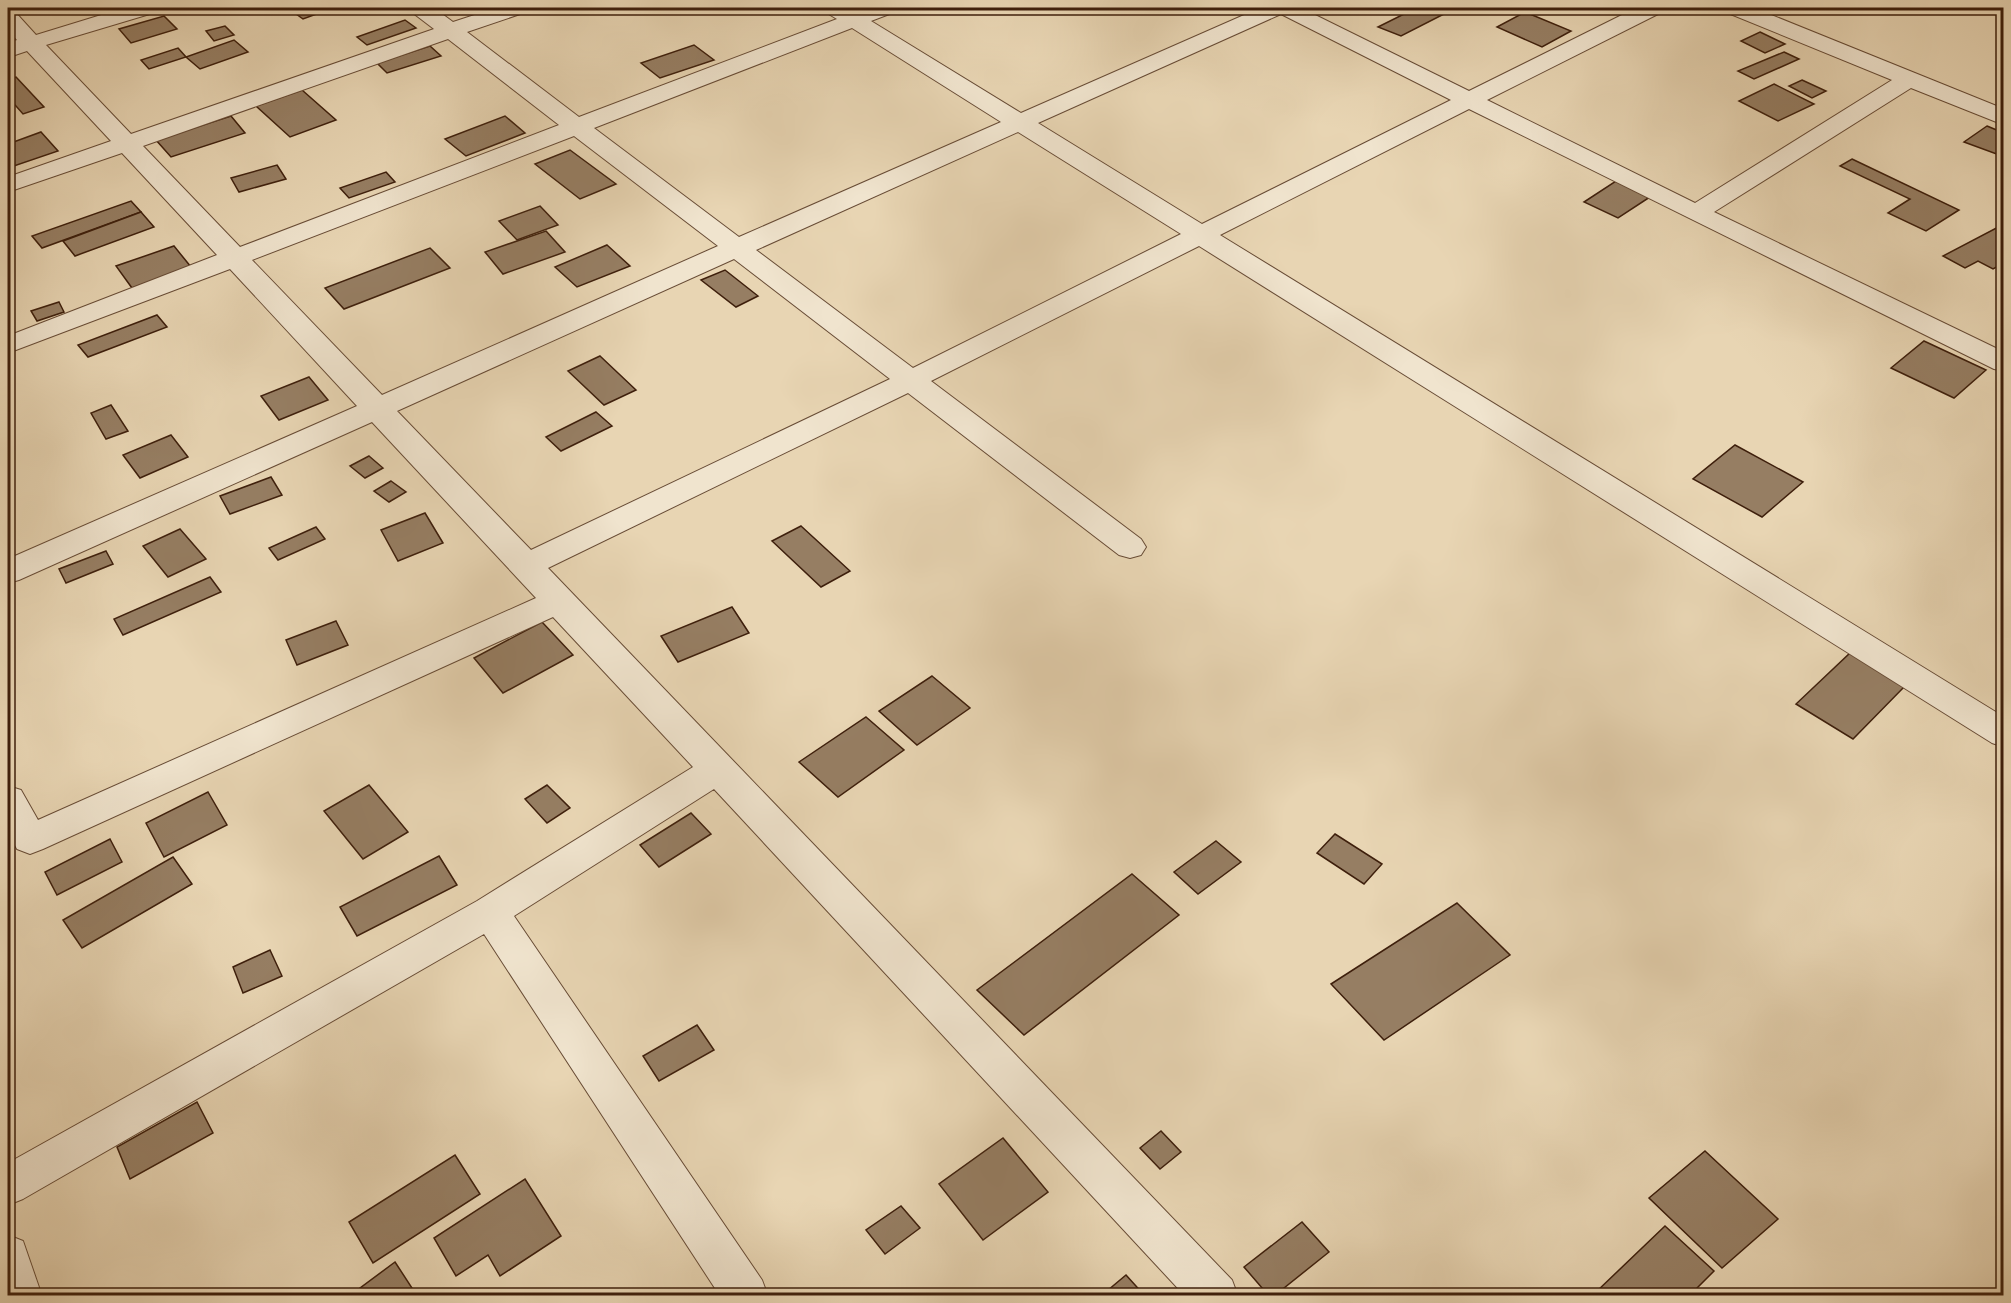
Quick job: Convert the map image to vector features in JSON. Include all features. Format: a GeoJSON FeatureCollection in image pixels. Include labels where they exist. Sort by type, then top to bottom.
{"type":"FeatureCollection","features":[{"type":"Feature","properties":{"kind":"street"},"geometry":{"type":"LineString","coordinates":[[20,47],[145,8]]}},
{"type":"Feature","properties":{"kind":"street"},"geometry":{"type":"LineString","coordinates":[[421,8],[1130,547]]}},
{"type":"Feature","properties":{"kind":"street"},"geometry":{"type":"LineString","coordinates":[[8,185],[515,8]]}},
{"type":"Feature","properties":{"kind":"street"},"geometry":{"type":"LineString","coordinates":[[8,345],[576,126],[845,13],[884,8]]}},
{"type":"Feature","properties":{"kind":"street"},"geometry":{"type":"LineString","coordinates":[[8,572],[1277,8]]}},
{"type":"Feature","properties":{"kind":"street"},"geometry":{"type":"LineString","coordinates":[[1285,8],[1696,213],[2004,363]]}},
{"type":"Feature","properties":{"kind":"street"},"geometry":{"type":"LineString","coordinates":[[526,566],[910,380],[1652,8]]}},
{"type":"Feature","properties":{"kind":"street"},"geometry":{"type":"LineString","coordinates":[[1736,8],[2004,118]]}},
{"type":"Feature","properties":{"kind":"street"},"geometry":{"type":"LineString","coordinates":[[845,13],[2004,734]]}},
{"type":"Feature","properties":{"kind":"street"},"geometry":{"type":"LineString","coordinates":[[8,18],[20,47],[126,144],[1216,1296]]}},
{"type":"Feature","properties":{"kind":"street"},"geometry":{"type":"LineString","coordinates":[[1696,213],[1909,79]]}},
{"type":"Feature","properties":{"kind":"street"},"geometry":{"type":"LineString","coordinates":[[8,800],[30,838],[559,601]]}},
{"type":"Feature","properties":{"kind":"street"},"geometry":{"type":"LineString","coordinates":[[8,1185],[490,912],[718,769]]}},
{"type":"Feature","properties":{"kind":"street"},"geometry":{"type":"LineString","coordinates":[[490,912],[746,1296]]}},
{"type":"Feature","properties":{"kind":"street"},"geometry":{"type":"LineString","coordinates":[[8,1256],[20,1296]]}},
{"type":"Feature","properties":{"kind":"building"},"geometry":{"type":"Polygon","coordinates":[[[301,8],[316,8],[322,12],[303,19],[292,11],[301,8]]]}},
{"type":"Feature","properties":{"kind":"building"},"geometry":{"type":"Polygon","coordinates":[[[1416,8],[1426,8],[1442,15],[1401,36],[1378,27],[1416,8]]]}},
{"type":"Feature","properties":{"kind":"building"},"geometry":{"type":"Polygon","coordinates":[[[1525,12],[1571,31],[1542,47],[1497,27],[1525,12]]]}},
{"type":"Feature","properties":{"kind":"building"},"geometry":{"type":"Polygon","coordinates":[[[164,16],[177,29],[131,43],[119,29],[164,16]]]}},
{"type":"Feature","properties":{"kind":"building"},"geometry":{"type":"Polygon","coordinates":[[[405,20],[416,28],[367,45],[357,37],[405,20]]]}},
{"type":"Feature","properties":{"kind":"building"},"geometry":{"type":"Polygon","coordinates":[[[225,26],[234,35],[214,41],[206,31],[225,26]]]}},
{"type":"Feature","properties":{"kind":"building"},"geometry":{"type":"Polygon","coordinates":[[[1760,32],[1785,44],[1765,53],[1741,41],[1760,32]]]}},
{"type":"Feature","properties":{"kind":"building"},"geometry":{"type":"Polygon","coordinates":[[[234,40],[248,52],[200,69],[186,57],[234,40]]]}},
{"type":"Feature","properties":{"kind":"building"},"geometry":{"type":"Polygon","coordinates":[[[694,45],[714,60],[660,78],[641,63],[694,45]]]}},
{"type":"Feature","properties":{"kind":"building"},"geometry":{"type":"Polygon","coordinates":[[[430,46],[441,56],[387,73],[377,63],[430,46]]]}},
{"type":"Feature","properties":{"kind":"building"},"geometry":{"type":"Polygon","coordinates":[[[178,48],[186,57],[149,69],[141,60],[178,48]]]}},
{"type":"Feature","properties":{"kind":"building"},"geometry":{"type":"Polygon","coordinates":[[[1784,52],[1799,59],[1754,79],[1738,71],[1784,52]]]}},
{"type":"Feature","properties":{"kind":"building"},"geometry":{"type":"Polygon","coordinates":[[[16,77],[44,107],[23,114],[8,97],[8,79],[16,77]]]}},
{"type":"Feature","properties":{"kind":"building"},"geometry":{"type":"Polygon","coordinates":[[[1802,80],[1826,91],[1812,98],[1789,86],[1802,80]]]}},
{"type":"Feature","properties":{"kind":"building"},"geometry":{"type":"Polygon","coordinates":[[[1774,84],[1814,104],[1778,121],[1739,101],[1774,84]]]}},
{"type":"Feature","properties":{"kind":"building"},"geometry":{"type":"Polygon","coordinates":[[[302,90],[336,120],[290,137],[256,106],[302,90]]]}},
{"type":"Feature","properties":{"kind":"building"},"geometry":{"type":"Polygon","coordinates":[[[231,116],[245,133],[171,157],[156,140],[231,116]]]}},
{"type":"Feature","properties":{"kind":"building"},"geometry":{"type":"Polygon","coordinates":[[[505,116],[525,133],[466,156],[445,139],[505,116]]]}},
{"type":"Feature","properties":{"kind":"building"},"geometry":{"type":"Polygon","coordinates":[[[1987,126],[2004,133],[2002,156],[1964,142],[1987,126]]]}},
{"type":"Feature","properties":{"kind":"building"},"geometry":{"type":"Polygon","coordinates":[[[41,132],[58,151],[8,168],[8,144],[41,132]]]}},
{"type":"Feature","properties":{"kind":"building"},"geometry":{"type":"Polygon","coordinates":[[[570,150],[616,184],[580,199],[535,164],[570,150]]]}},
{"type":"Feature","properties":{"kind":"building"},"geometry":{"type":"Polygon","coordinates":[[[1852,159],[1959,210],[1926,231],[1888,213],[1910,199],[1840,166],[1852,159]]]}},
{"type":"Feature","properties":{"kind":"building"},"geometry":{"type":"Polygon","coordinates":[[[277,165],[286,179],[239,192],[231,178],[277,165]]]}},
{"type":"Feature","properties":{"kind":"building"},"geometry":{"type":"Polygon","coordinates":[[[386,172],[395,182],[349,198],[340,188],[386,172]]]}},
{"type":"Feature","properties":{"kind":"building"},"geometry":{"type":"Polygon","coordinates":[[[1619,179],[1653,195],[1618,218],[1584,202],[1619,179]]]}},
{"type":"Feature","properties":{"kind":"building"},"geometry":{"type":"Polygon","coordinates":[[[131,201],[141,212],[42,248],[32,236],[131,201]]]}},
{"type":"Feature","properties":{"kind":"building"},"geometry":{"type":"Polygon","coordinates":[[[540,206],[558,225],[517,240],[499,221],[540,206]]]}},
{"type":"Feature","properties":{"kind":"building"},"geometry":{"type":"Polygon","coordinates":[[[141,212],[154,227],[75,256],[63,241],[141,212]]]}},
{"type":"Feature","properties":{"kind":"building"},"geometry":{"type":"Polygon","coordinates":[[[2004,224],[2004,263],[1993,269],[1978,261],[1965,268],[1943,256],[2004,224]]]}},
{"type":"Feature","properties":{"kind":"building"},"geometry":{"type":"Polygon","coordinates":[[[546,231],[565,252],[503,274],[485,252],[546,231]]]}},
{"type":"Feature","properties":{"kind":"building"},"geometry":{"type":"Polygon","coordinates":[[[607,245],[630,266],[577,287],[555,267],[607,245]]]}},
{"type":"Feature","properties":{"kind":"building"},"geometry":{"type":"Polygon","coordinates":[[[174,246],[191,267],[132,288],[116,266],[174,246]]]}},
{"type":"Feature","properties":{"kind":"building"},"geometry":{"type":"Polygon","coordinates":[[[430,248],[450,268],[344,309],[325,288],[430,248]]]}},
{"type":"Feature","properties":{"kind":"building"},"geometry":{"type":"Polygon","coordinates":[[[725,270],[758,296],[736,307],[701,280],[725,270]]]}},
{"type":"Feature","properties":{"kind":"building"},"geometry":{"type":"Polygon","coordinates":[[[59,302],[64,312],[37,321],[31,311],[59,302]]]}},
{"type":"Feature","properties":{"kind":"building"},"geometry":{"type":"Polygon","coordinates":[[[157,315],[167,327],[88,357],[78,345],[157,315]]]}},
{"type":"Feature","properties":{"kind":"building"},"geometry":{"type":"Polygon","coordinates":[[[1924,341],[1986,370],[1954,398],[1891,368],[1924,341]]]}},
{"type":"Feature","properties":{"kind":"building"},"geometry":{"type":"Polygon","coordinates":[[[600,356],[636,390],[604,405],[568,371],[600,356]]]}},
{"type":"Feature","properties":{"kind":"building"},"geometry":{"type":"Polygon","coordinates":[[[309,377],[328,400],[279,420],[261,396],[309,377]]]}},
{"type":"Feature","properties":{"kind":"building"},"geometry":{"type":"Polygon","coordinates":[[[111,405],[128,431],[106,439],[91,413],[111,405]]]}},
{"type":"Feature","properties":{"kind":"building"},"geometry":{"type":"Polygon","coordinates":[[[596,412],[612,426],[561,451],[546,437],[596,412]]]}},
{"type":"Feature","properties":{"kind":"building"},"geometry":{"type":"Polygon","coordinates":[[[171,435],[188,457],[140,478],[123,455],[171,435]]]}},
{"type":"Feature","properties":{"kind":"building"},"geometry":{"type":"Polygon","coordinates":[[[1735,445],[1803,482],[1762,517],[1693,479],[1735,445]]]}},
{"type":"Feature","properties":{"kind":"building"},"geometry":{"type":"Polygon","coordinates":[[[369,456],[383,468],[365,478],[350,466],[369,456]]]}},
{"type":"Feature","properties":{"kind":"building"},"geometry":{"type":"Polygon","coordinates":[[[271,477],[282,495],[230,514],[220,496],[271,477]]]}},
{"type":"Feature","properties":{"kind":"building"},"geometry":{"type":"Polygon","coordinates":[[[391,481],[406,492],[389,502],[374,491],[391,481]]]}},
{"type":"Feature","properties":{"kind":"building"},"geometry":{"type":"Polygon","coordinates":[[[425,513],[443,543],[398,561],[381,530],[425,513]]]}},
{"type":"Feature","properties":{"kind":"building"},"geometry":{"type":"Polygon","coordinates":[[[801,526],[850,571],[821,587],[772,541],[801,526]]]}},
{"type":"Feature","properties":{"kind":"building"},"geometry":{"type":"Polygon","coordinates":[[[316,527],[325,539],[278,560],[269,548],[316,527]]]}},
{"type":"Feature","properties":{"kind":"building"},"geometry":{"type":"Polygon","coordinates":[[[180,529],[206,559],[168,577],[143,546],[180,529]]]}},
{"type":"Feature","properties":{"kind":"building"},"geometry":{"type":"Polygon","coordinates":[[[106,551],[113,564],[66,583],[59,569],[106,551]]]}},
{"type":"Feature","properties":{"kind":"building"},"geometry":{"type":"Polygon","coordinates":[[[210,577],[221,592],[123,635],[114,619],[210,577]]]}},
{"type":"Feature","properties":{"kind":"building"},"geometry":{"type":"Polygon","coordinates":[[[732,607],[749,633],[678,662],[661,636],[732,607]]]}},
{"type":"Feature","properties":{"kind":"building"},"geometry":{"type":"Polygon","coordinates":[[[336,621],[348,645],[297,665],[286,640],[336,621]]]}},
{"type":"Feature","properties":{"kind":"building"},"geometry":{"type":"Polygon","coordinates":[[[542,622],[573,655],[503,693],[474,658],[542,622]]]}},
{"type":"Feature","properties":{"kind":"building"},"geometry":{"type":"Polygon","coordinates":[[[1850,653],[1906,685],[1853,739],[1796,704],[1850,653]]]}},
{"type":"Feature","properties":{"kind":"building"},"geometry":{"type":"Polygon","coordinates":[[[932,676],[970,708],[917,745],[879,711],[932,676]]]}},
{"type":"Feature","properties":{"kind":"building"},"geometry":{"type":"Polygon","coordinates":[[[866,717],[904,750],[838,797],[799,762],[866,717]]]}},
{"type":"Feature","properties":{"kind":"building"},"geometry":{"type":"Polygon","coordinates":[[[369,785],[408,832],[363,859],[324,811],[369,785]]]}},
{"type":"Feature","properties":{"kind":"building"},"geometry":{"type":"Polygon","coordinates":[[[547,785],[570,808],[547,823],[525,799],[547,785]]]}},
{"type":"Feature","properties":{"kind":"building"},"geometry":{"type":"Polygon","coordinates":[[[208,792],[227,825],[164,857],[146,823],[208,792]]]}},
{"type":"Feature","properties":{"kind":"building"},"geometry":{"type":"Polygon","coordinates":[[[691,813],[711,834],[659,867],[640,845],[691,813]]]}},
{"type":"Feature","properties":{"kind":"building"},"geometry":{"type":"Polygon","coordinates":[[[1335,834],[1382,864],[1364,884],[1317,853],[1335,834]]]}},
{"type":"Feature","properties":{"kind":"building"},"geometry":{"type":"Polygon","coordinates":[[[110,839],[122,862],[57,895],[45,872],[110,839]]]}},
{"type":"Feature","properties":{"kind":"building"},"geometry":{"type":"Polygon","coordinates":[[[1216,841],[1241,862],[1198,894],[1174,872],[1216,841]]]}},
{"type":"Feature","properties":{"kind":"building"},"geometry":{"type":"Polygon","coordinates":[[[439,856],[457,885],[357,936],[340,907],[439,856]]]}},
{"type":"Feature","properties":{"kind":"building"},"geometry":{"type":"Polygon","coordinates":[[[173,857],[192,884],[82,948],[63,920],[173,857]]]}},
{"type":"Feature","properties":{"kind":"building"},"geometry":{"type":"Polygon","coordinates":[[[1132,874],[1179,915],[1024,1035],[977,990],[1132,874]]]}},
{"type":"Feature","properties":{"kind":"building"},"geometry":{"type":"Polygon","coordinates":[[[1457,903],[1510,955],[1384,1040],[1331,984],[1457,903]]]}},
{"type":"Feature","properties":{"kind":"building"},"geometry":{"type":"Polygon","coordinates":[[[270,950],[282,976],[243,993],[233,967],[270,950]]]}},
{"type":"Feature","properties":{"kind":"building"},"geometry":{"type":"Polygon","coordinates":[[[697,1025],[714,1050],[659,1081],[643,1056],[697,1025]]]}},
{"type":"Feature","properties":{"kind":"building"},"geometry":{"type":"Polygon","coordinates":[[[197,1102],[213,1133],[130,1179],[117,1147],[197,1102]]]}},
{"type":"Feature","properties":{"kind":"building"},"geometry":{"type":"Polygon","coordinates":[[[1161,1131],[1181,1152],[1160,1169],[1140,1148],[1161,1131]]]}},
{"type":"Feature","properties":{"kind":"building"},"geometry":{"type":"Polygon","coordinates":[[[1003,1138],[1048,1192],[983,1240],[939,1184],[1003,1138]]]}},
{"type":"Feature","properties":{"kind":"building"},"geometry":{"type":"Polygon","coordinates":[[[1705,1151],[1778,1219],[1722,1268],[1649,1198],[1705,1151]]]}},
{"type":"Feature","properties":{"kind":"building"},"geometry":{"type":"Polygon","coordinates":[[[455,1155],[480,1194],[373,1263],[349,1222],[455,1155]]]}},
{"type":"Feature","properties":{"kind":"building"},"geometry":{"type":"Polygon","coordinates":[[[525,1179],[561,1236],[500,1276],[488,1255],[456,1276],[434,1238],[525,1179]]]}},
{"type":"Feature","properties":{"kind":"building"},"geometry":{"type":"Polygon","coordinates":[[[901,1206],[920,1228],[885,1254],[866,1230],[901,1206]]]}},
{"type":"Feature","properties":{"kind":"building"},"geometry":{"type":"Polygon","coordinates":[[[1302,1222],[1329,1252],[1274,1296],[1269,1296],[1244,1267],[1302,1222]]]}},
{"type":"Feature","properties":{"kind":"building"},"geometry":{"type":"Polygon","coordinates":[[[1665,1226],[1714,1271],[1689,1296],[1598,1296],[1595,1293],[1665,1226]]]}},
{"type":"Feature","properties":{"kind":"building"},"geometry":{"type":"Polygon","coordinates":[[[395,1262],[412,1288],[401,1296],[353,1296],[352,1294],[395,1262]]]}},
{"type":"Feature","properties":{"kind":"building"},"geometry":{"type":"Polygon","coordinates":[[[1126,1275],[1145,1296],[1101,1296],[1126,1275]]]}}]}
